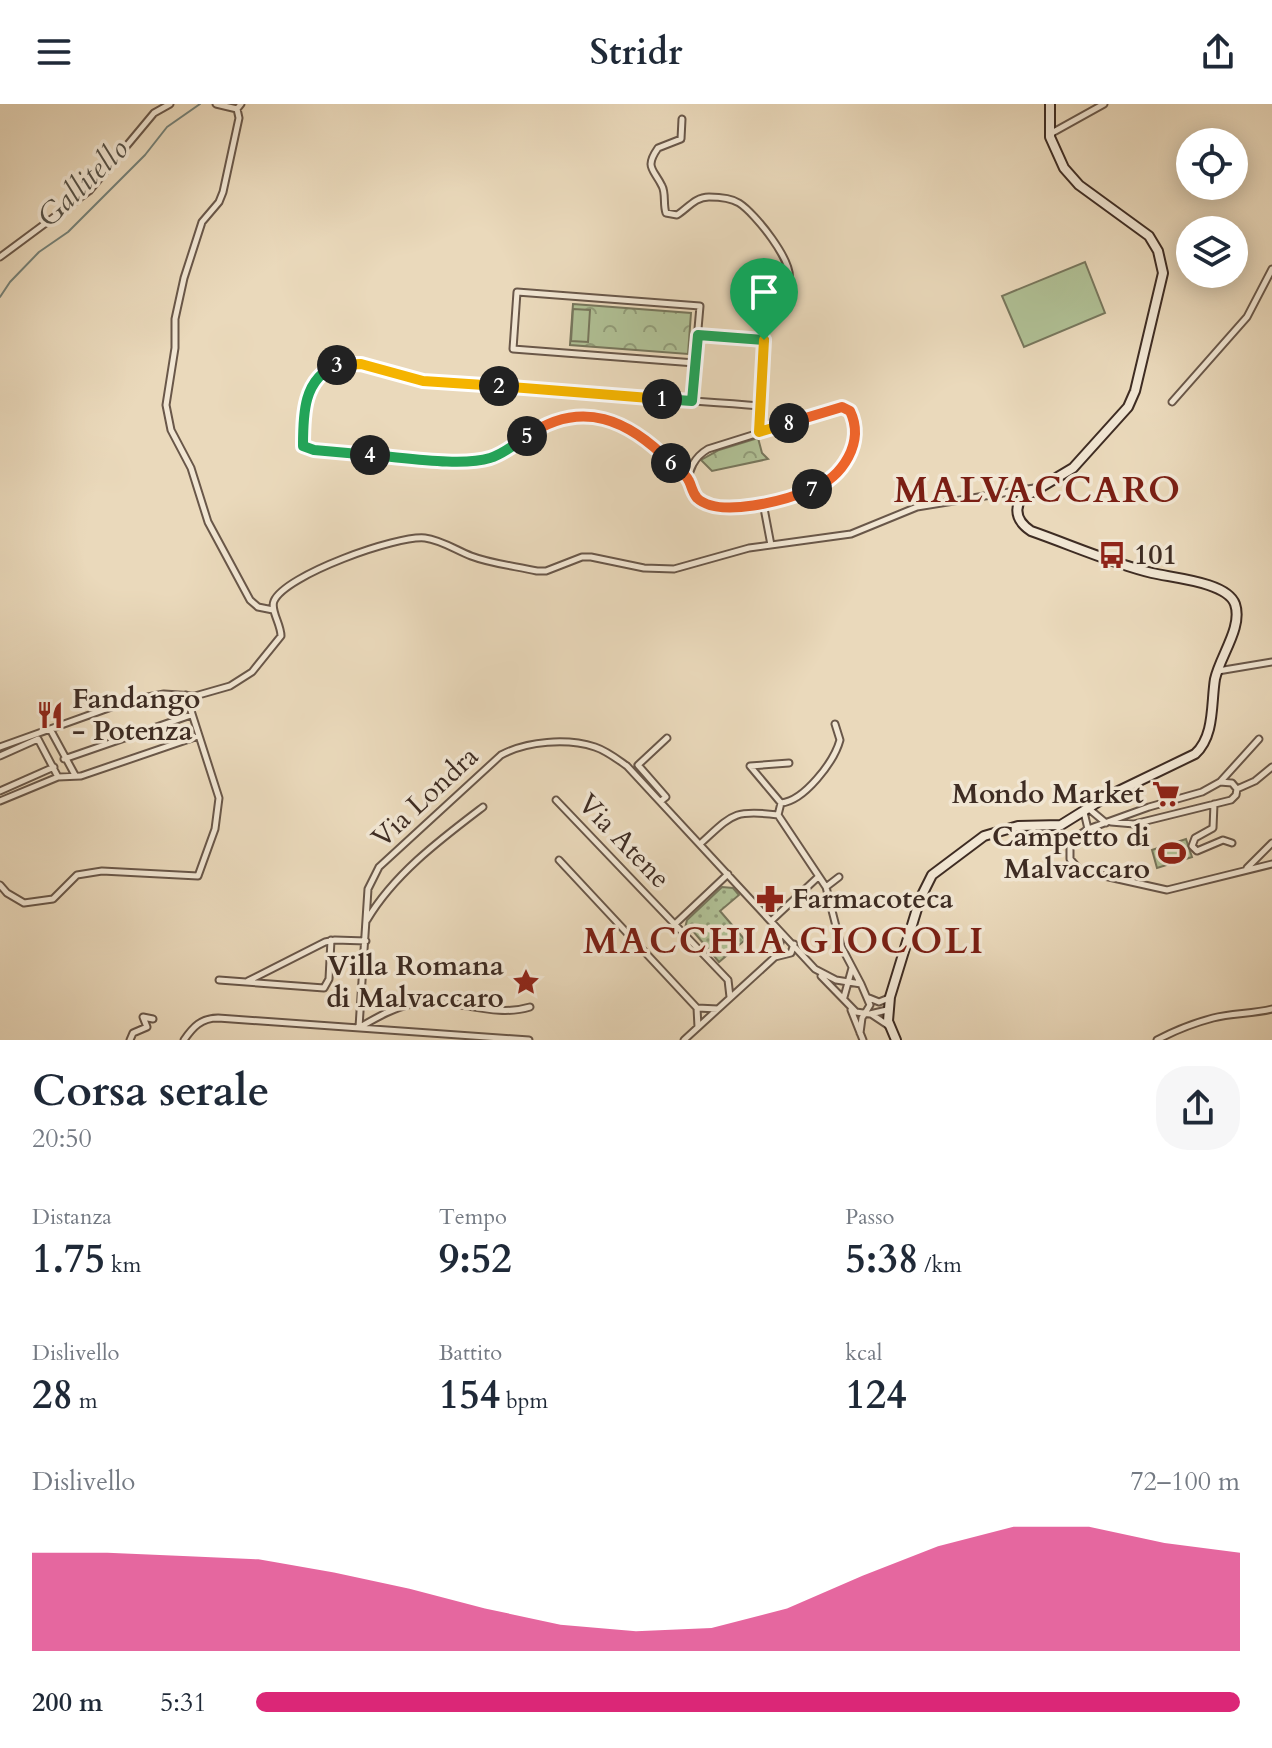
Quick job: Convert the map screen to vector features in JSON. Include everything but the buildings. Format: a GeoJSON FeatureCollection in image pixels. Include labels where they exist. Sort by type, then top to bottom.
{"type":"FeatureCollection","features":[{"type":"Feature","properties":{"kind":"street"},"geometry":{"type":"LineString","coordinates":[[0,257],[89,191],[154,113],[170,104]]}},
{"type":"Feature","properties":{"kind":"street"},"geometry":{"type":"LineString","coordinates":[[217,104],[239,106],[239,118],[223,192],[219,202],[202,222],[184,278],[175,319],[175,348],[166,405],[171,430],[191,468],[208,522],[232,569],[250,600],[258,607],[273,610]]}},
{"type":"Feature","properties":{"kind":"street"},"geometry":{"type":"LineString","coordinates":[[896,1040],[889,1026],[887,1010],[920,899],[932,875],[975,842],[996,831],[1018,826],[1054,827],[1069,822],[1098,802],[1202,748],[1207,736],[1218,671],[1236,621],[1236,606],[1229,594],[1219,588],[1149,573],[1031,531],[1020,522],[1017,505],[1021,499],[1073,468],[1128,407],[1135,391],[1163,273],[1158,251],[1149,236],[1072,178],[1058,158],[1050,134],[1050,104]]}},
{"type":"Feature","properties":{"kind":"street"},"geometry":{"type":"LineString","coordinates":[[1050,134],[1104,104]]}},
{"type":"Feature","properties":{"kind":"street"},"geometry":{"type":"LineString","coordinates":[[682,119],[681,139],[658,148],[651,163],[654,175],[663,188],[665,211],[677,215],[702,198],[724,198],[737,202],[748,210],[784,256],[790,269],[789,280],[774,289],[768,298],[759,432]]}},
{"type":"Feature","properties":{"kind":"street"},"geometry":{"type":"LineString","coordinates":[[1172,402],[1247,317],[1272,269]]}},
{"type":"Feature","properties":{"kind":"street"},"geometry":{"type":"LineString","coordinates":[[692,401],[700,306],[517,292],[513,349],[695,363]]}},
{"type":"Feature","properties":{"kind":"street"},"geometry":{"type":"LineString","coordinates":[[698,335],[764,340]]}},
{"type":"Feature","properties":{"kind":"street"},"geometry":{"type":"LineString","coordinates":[[689,479],[690,466],[702,452],[842,407],[850,411],[857,431],[850,454],[833,477],[805,492],[727,508],[709,505],[696,497],[689,479],[653,445],[629,428],[606,418],[571,416],[541,426],[510,449],[488,459],[455,461],[314,450],[303,446],[309,391],[316,379],[331,367],[361,364],[409,378],[444,382],[760,406]]}},
{"type":"Feature","properties":{"kind":"street"},"geometry":{"type":"LineString","coordinates":[[0,756],[13,746],[50,729],[131,700],[164,694],[195,696],[230,686],[252,672],[281,636],[273,603],[300,577],[352,556],[417,538],[436,541],[484,560],[546,571],[582,557],[644,568],[674,569],[734,551],[842,536],[917,507],[1036,488]]}},
{"type":"Feature","properties":{"kind":"street"},"geometry":{"type":"LineString","coordinates":[[763,503],[771,545]]}},
{"type":"Feature","properties":{"kind":"street"},"geometry":{"type":"LineString","coordinates":[[1218,671],[1272,662]]}},
{"type":"Feature","properties":{"kind":"street"},"geometry":{"type":"LineString","coordinates":[[0,885],[24,903],[53,899],[77,875],[102,871],[198,876],[215,829],[219,798],[186,695]]}},
{"type":"Feature","properties":{"kind":"street"},"geometry":{"type":"LineString","coordinates":[[64,759],[191,715]]}},
{"type":"Feature","properties":{"kind":"street"},"geometry":{"type":"LineString","coordinates":[[781,803],[790,802],[820,775],[840,740],[835,724]]}},
{"type":"Feature","properties":{"kind":"street"},"geometry":{"type":"LineString","coordinates":[[50,729],[75,775]]}},
{"type":"Feature","properties":{"kind":"street"},"geometry":{"type":"LineString","coordinates":[[0,801],[58,777],[81,776],[198,736]]}},
{"type":"Feature","properties":{"kind":"street"},"geometry":{"type":"LineString","coordinates":[[661,801],[666,797],[638,765],[667,738]]}},
{"type":"Feature","properties":{"kind":"street"},"geometry":{"type":"LineString","coordinates":[[0,747],[38,739],[58,777]]}},
{"type":"Feature","properties":{"kind":"street"},"geometry":{"type":"LineString","coordinates":[[1259,739],[1220,782],[1202,792],[1088,829],[1075,838],[1069,851],[1074,865],[1091,873],[1167,890],[1272,864]]}},
{"type":"Feature","properties":{"kind":"street","name":"Via Londra"},"geometry":{"type":"LineString","coordinates":[[359,1027],[368,889],[379,867],[495,760],[510,750],[553,743],[595,747],[627,766],[794,943]]}},
{"type":"Feature","properties":{"kind":"street"},"geometry":{"type":"LineString","coordinates":[[781,803],[750,766],[789,763]]}},
{"type":"Feature","properties":{"kind":"street"},"geometry":{"type":"LineString","coordinates":[[0,791],[54,767]]}},
{"type":"Feature","properties":{"kind":"street"},"geometry":{"type":"LineString","coordinates":[[1237,789],[1255,781],[1272,767]]}},
{"type":"Feature","properties":{"kind":"street"},"geometry":{"type":"LineString","coordinates":[[1098,802],[1099,815],[1106,823],[1130,824],[1231,800],[1237,789],[1232,783],[1220,782]]}},
{"type":"Feature","properties":{"kind":"street","name":"Via Atene"},"geometry":{"type":"LineString","coordinates":[[556,800],[728,980]]}},
{"type":"Feature","properties":{"kind":"street"},"geometry":{"type":"LineString","coordinates":[[781,803],[778,815],[826,887],[841,946],[868,997],[868,1014]]}},
{"type":"Feature","properties":{"kind":"street"},"geometry":{"type":"LineString","coordinates":[[1214,804],[1213,828],[1195,838],[1192,846],[1197,851],[1223,840],[1232,843]]}},
{"type":"Feature","properties":{"kind":"street"},"geometry":{"type":"LineString","coordinates":[[366,921],[377,902],[407,870],[483,807]]}},
{"type":"Feature","properties":{"kind":"street"},"geometry":{"type":"LineString","coordinates":[[700,844],[731,816],[755,812],[778,815]]}},
{"type":"Feature","properties":{"kind":"street"},"geometry":{"type":"LineString","coordinates":[[1086,813],[1099,815]]}},
{"type":"Feature","properties":{"kind":"street"},"geometry":{"type":"LineString","coordinates":[[1086,813],[1098,826]]}},
{"type":"Feature","properties":{"kind":"street"},"geometry":{"type":"LineString","coordinates":[[1086,813],[1088,829]]}},
{"type":"Feature","properties":{"kind":"street"},"geometry":{"type":"LineString","coordinates":[[1129,815],[1130,824]]}},
{"type":"Feature","properties":{"kind":"street"},"geometry":{"type":"LineString","coordinates":[[1246,869],[1272,843]]}},
{"type":"Feature","properties":{"kind":"street"},"geometry":{"type":"LineString","coordinates":[[559,860],[697,1008],[698,1028]]}},
{"type":"Feature","properties":{"kind":"street"},"geometry":{"type":"LineString","coordinates":[[675,924],[728,874]]}},
{"type":"Feature","properties":{"kind":"street"},"geometry":{"type":"LineString","coordinates":[[771,921],[818,877]]}},
{"type":"Feature","properties":{"kind":"street"},"geometry":{"type":"LineString","coordinates":[[826,887],[839,877]]}},
{"type":"Feature","properties":{"kind":"street"},"geometry":{"type":"LineString","coordinates":[[777,927],[780,943],[788,953]]}},
{"type":"Feature","properties":{"kind":"street"},"geometry":{"type":"LineString","coordinates":[[219,980],[324,988],[329,979],[331,940]]}},
{"type":"Feature","properties":{"kind":"street"},"geometry":{"type":"LineString","coordinates":[[247,982],[331,940],[366,941]]}},
{"type":"Feature","properties":{"kind":"street"},"geometry":{"type":"LineString","coordinates":[[775,957],[780,943]]}},
{"type":"Feature","properties":{"kind":"street"},"geometry":{"type":"LineString","coordinates":[[788,953],[794,943],[844,997],[862,1036]]}},
{"type":"Feature","properties":{"kind":"street"},"geometry":{"type":"LineString","coordinates":[[684,1040],[775,957],[788,953],[805,956]]}},
{"type":"Feature","properties":{"kind":"street"},"geometry":{"type":"LineString","coordinates":[[844,997],[846,983],[851,979],[851,963]]}},
{"type":"Feature","properties":{"kind":"street"},"geometry":{"type":"LineString","coordinates":[[815,969],[846,983],[861,984]]}},
{"type":"Feature","properties":{"kind":"street"},"geometry":{"type":"LineString","coordinates":[[730,997],[728,980],[745,983]]}},
{"type":"Feature","properties":{"kind":"street"},"geometry":{"type":"LineString","coordinates":[[868,997],[887,1010]]}},
{"type":"Feature","properties":{"kind":"street"},"geometry":{"type":"LineString","coordinates":[[875,1002],[890,997]]}},
{"type":"Feature","properties":{"kind":"street"},"geometry":{"type":"LineString","coordinates":[[359,1027],[410,1004],[508,1011],[530,1007]]}},
{"type":"Feature","properties":{"kind":"street"},"geometry":{"type":"LineString","coordinates":[[849,1005],[856,1012],[868,1014],[889,1026]]}},
{"type":"Feature","properties":{"kind":"street"},"geometry":{"type":"LineString","coordinates":[[697,1008],[719,1009]]}},
{"type":"Feature","properties":{"kind":"street"},"geometry":{"type":"LineString","coordinates":[[1157,1040],[1215,1017],[1272,1009]]}},
{"type":"Feature","properties":{"kind":"street"},"geometry":{"type":"LineString","coordinates":[[862,1036],[862,1018],[887,1010]]}},
{"type":"Feature","properties":{"kind":"street"},"geometry":{"type":"LineString","coordinates":[[130,1040],[133,1033],[147,1027],[143,1017],[153,1019]]}},
{"type":"Feature","properties":{"kind":"street"},"geometry":{"type":"LineString","coordinates":[[184,1040],[197,1024],[211,1018],[529,1040]]}},
{"type":"Feature","properties":{"kind":"green space"},"geometry":{"type":"Polygon","coordinates":[[[1085,262],[1105,313],[1024,347],[1002,296],[1085,262]]]}},
{"type":"Feature","properties":{"kind":"green space"},"geometry":{"type":"Polygon","coordinates":[[[573,304],[691,313],[688,354],[570,345],[573,304]]]}},
{"type":"Feature","properties":{"kind":"green space"},"geometry":{"type":"Polygon","coordinates":[[[573,309],[590,310],[588,342],[571,341],[573,309]]]}},
{"type":"Feature","properties":{"kind":"green space"},"geometry":{"type":"Polygon","coordinates":[[[758,438],[762,453],[768,459],[712,471],[701,460],[719,450],[758,438]]]}},
{"type":"Feature","properties":{"kind":"green space","name":"Campetto di Malvaccaro"},"geometry":{"type":"Polygon","coordinates":[[[1186,839],[1192,857],[1157,868],[1152,850],[1186,839]]]}},
{"type":"Feature","properties":{"kind":"green space"},"geometry":{"type":"Polygon","coordinates":[[[722,887],[733,888],[739,895],[720,911],[745,940],[719,962],[693,931],[690,933],[685,928],[687,920],[722,887]]]}},
{"type":"Feature","properties":{"kind":"waterway","name":"Gallitello"},"geometry":{"type":"LineString","coordinates":[[0,297],[39,252],[68,232],[145,155],[167,127],[200,104]]}},
{"type":"Feature","properties":{"kind":"place","name":"101"},"geometry":{"type":"Point","coordinates":[1112,555]}},
{"type":"Feature","properties":{"kind":"place","name":"Fandango - Potenza"},"geometry":{"type":"Point","coordinates":[50,715]}},
{"type":"Feature","properties":{"kind":"place","name":"Mondo Market"},"geometry":{"type":"Point","coordinates":[1166,794]}},
{"type":"Feature","properties":{"kind":"place","name":"Campetto di Malvaccaro"},"geometry":{"type":"Point","coordinates":[1172,853]}},
{"type":"Feature","properties":{"kind":"place","name":"Farmacoteca"},"geometry":{"type":"Point","coordinates":[770,899]}},
{"type":"Feature","properties":{"kind":"place","name":"Villa Romana di Malvaccaro"},"geometry":{"type":"Point","coordinates":[526,982]}},
{"type":"Feature","properties":{"kind":"district","name":"MALVACCARO"},"geometry":{"type":"Point","coordinates":[1038,490]}},
{"type":"Feature","properties":{"kind":"district","name":"MACCHIA GIOCOLI"},"geometry":{"type":"Point","coordinates":[784,941]}},
{"type":"Feature","properties":{"kind":"route"},"geometry":{"type":"LineString","coordinates":[[698,335],[764,340],[759,432],[842,407],[850,411],[857,431],[850,454],[833,477],[805,492],[763,503],[727,508],[701,501],[692,491],[689,479],[653,445],[629,428],[606,418],[571,416],[558,419],[541,426],[510,449],[488,459],[471,461],[314,450],[303,446],[305,405],[309,391],[324,371],[341,364],[361,364],[423,381],[692,401],[698,335]]}}]}
